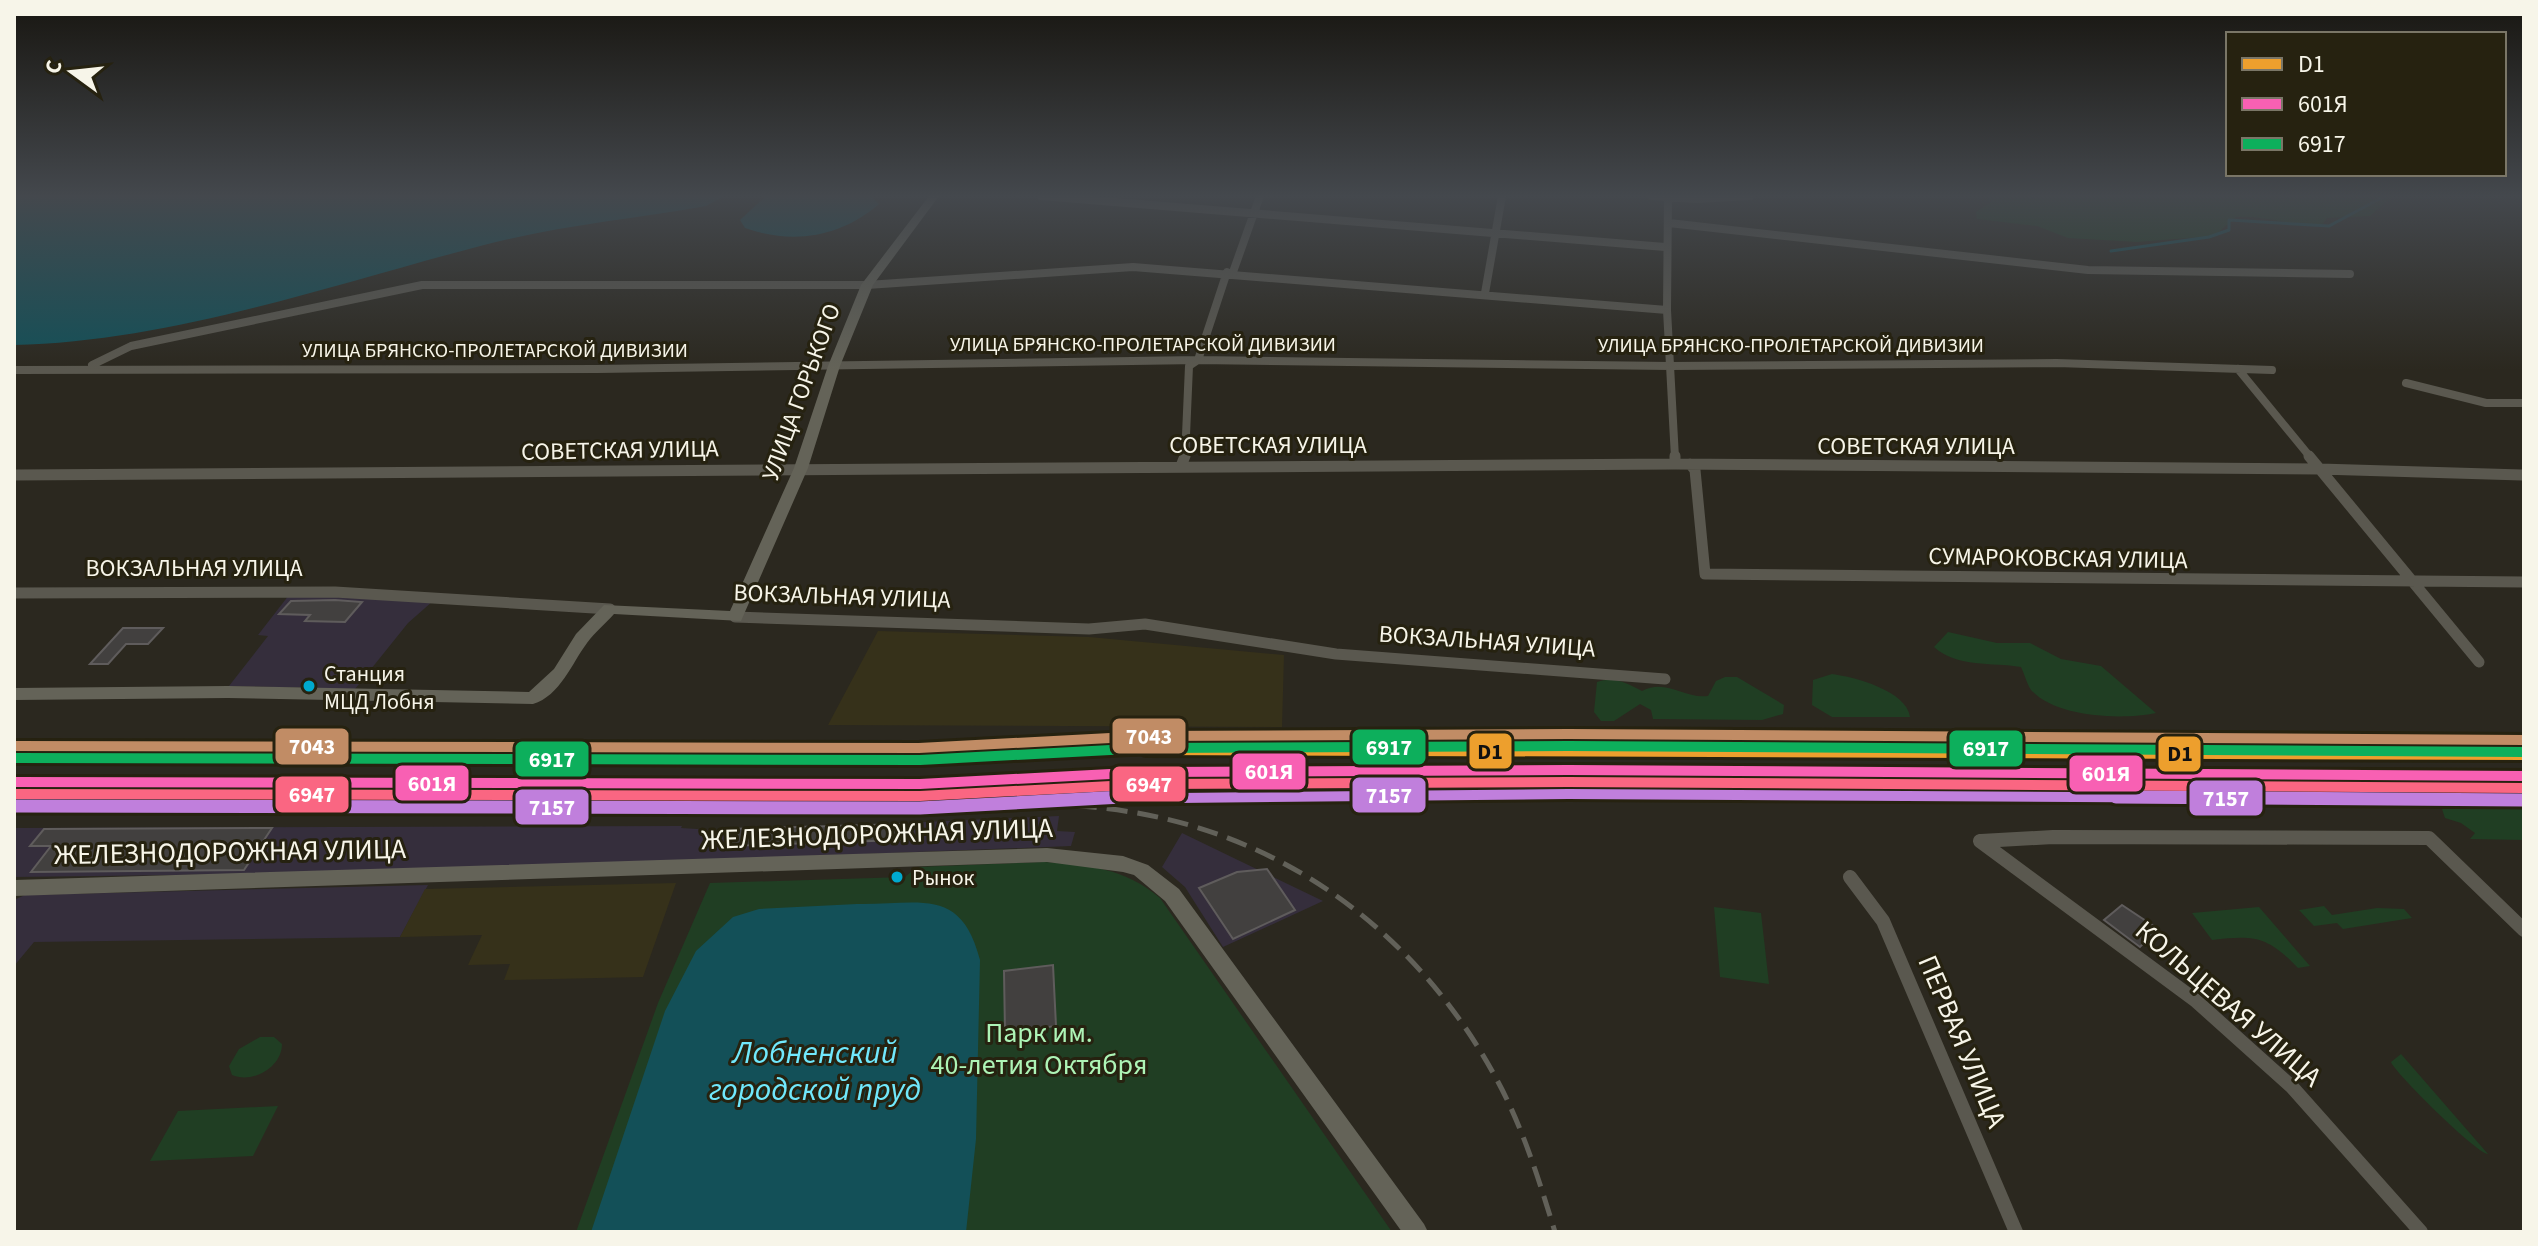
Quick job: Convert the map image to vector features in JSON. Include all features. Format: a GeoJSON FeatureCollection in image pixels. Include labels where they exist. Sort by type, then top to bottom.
{"type":"FeatureCollection","features":[{"type":"Feature","properties":{"kind":"street","name":"УЛИЦА ГОРЬКОГО"},"geometry":{"type":"LineString","coordinates":[[735,617],[801,468],[834,366],[867,285],[890,254]]}},
{"type":"Feature","properties":{"kind":"street"},"geometry":{"type":"LineString","coordinates":[[1181,466],[1185,458],[1189,366],[1198,360],[1237,254]]}},
{"type":"Feature","properties":{"kind":"street"},"geometry":{"type":"LineString","coordinates":[[1485,293],[1492,254]]}},
{"type":"Feature","properties":{"kind":"street"},"geometry":{"type":"LineString","coordinates":[[1665,254],[1675,464]]}},
{"type":"Feature","properties":{"kind":"street"},"geometry":{"type":"LineString","coordinates":[[1947,254],[2088,270],[2350,274]]}},
{"type":"Feature","properties":{"kind":"street"},"geometry":{"type":"LineString","coordinates":[[88,367],[131,346],[422,285],[867,285],[1010,278],[1133,267],[1230,272],[1667,310]]}},
{"type":"Feature","properties":{"kind":"street","name":"УЛИЦА БРЯНСКО-ПРОЛЕТАРСКОЙ ДИВИЗИИ"},"geometry":{"type":"LineString","coordinates":[[14,370],[88,367],[598,369],[1198,360],[1670,366],[2057,363],[2272,370]]}},
{"type":"Feature","properties":{"kind":"street"},"geometry":{"type":"LineString","coordinates":[[2238,369],[2479,662]]}},
{"type":"Feature","properties":{"kind":"street"},"geometry":{"type":"LineString","coordinates":[[2406,383],[2486,403],[2524,403]]}},
{"type":"Feature","properties":{"kind":"street","name":"СОВЕТСКАЯ УЛИЦА"},"geometry":{"type":"LineString","coordinates":[[14,475],[1675,464],[2320,469],[2522,475]]}},
{"type":"Feature","properties":{"kind":"street","name":"СУМАРОКОВСКАЯ УЛИЦА"},"geometry":{"type":"LineString","coordinates":[[1690,464],[1695,470],[1705,574],[2524,582]]}},
{"type":"Feature","properties":{"kind":"street","name":"ВОКЗАЛЬНАЯ УЛИЦА"},"geometry":{"type":"LineString","coordinates":[[14,593],[335,592],[735,617],[1089,629],[1145,624],[1336,654],[1665,679]]}},
{"type":"Feature","properties":{"kind":"street"},"geometry":{"type":"LineString","coordinates":[[14,694],[228,692],[533,698],[560,673],[582,638],[610,609]]}},
{"type":"Feature","properties":{"kind":"street","name":"КОЛЬЦЕВАЯ УЛИЦА"},"geometry":{"type":"LineString","coordinates":[[2421,1232],[2292,1087],[2195,1000],[1980,841],[2053,837],[2429,838],[2524,930]]}},
{"type":"Feature","properties":{"kind":"street","name":"ЖЕЛЕЗНОДОРОЖНАЯ УЛИЦА"},"geometry":{"type":"LineString","coordinates":[[14,888],[689,869],[952,857],[1067,856],[1123,864],[1141,870],[1172,895],[1416,1232]]}},
{"type":"Feature","properties":{"kind":"street","name":"ПЕРВАЯ УЛИЦА"},"geometry":{"type":"LineString","coordinates":[[1850,877],[1883,921],[2016,1232]]}},
{"type":"Feature","properties":{"kind":"shaded area"},"geometry":{"type":"Polygon","coordinates":[[[289,595],[433,601],[408,623],[355,689],[229,686],[268,636],[258,635],[289,595]]]}},
{"type":"Feature","properties":{"kind":"shaded area"},"geometry":{"type":"Polygon","coordinates":[[[878,631],[1089,637],[1284,655],[1282,727],[828,725],[878,631]]]}},
{"type":"Feature","properties":{"kind":"shaded area"},"geometry":{"type":"Polygon","coordinates":[[[1059,816],[1057,831],[1075,832],[1071,846],[407,872],[14,877],[14,828],[682,826],[729,831],[1059,816]]]}},
{"type":"Feature","properties":{"kind":"shaded area"},"geometry":{"type":"Polygon","coordinates":[[[1182,833],[1323,901],[1223,947],[1185,887],[1162,867],[1182,833]]]}},
{"type":"Feature","properties":{"kind":"shaded area"},"geometry":{"type":"Polygon","coordinates":[[[676,883],[643,977],[504,980],[510,964],[468,965],[482,935],[400,937],[425,889],[676,883]]]}},
{"type":"Feature","properties":{"kind":"shaded area"},"geometry":{"type":"Polygon","coordinates":[[[428,885],[400,937],[34,942],[14,966],[14,900],[25,895],[428,885]]]}},
{"type":"Feature","properties":{"kind":"green space"},"geometry":{"type":"Polygon","coordinates":[[[1948,632],[1997,643],[2030,643],[2061,659],[2101,666],[2156,713],[2090,715],[2056,706],[2031,690],[2021,667],[1975,663],[1943,654],[1934,647],[1948,632]]]}},
{"type":"Feature","properties":{"kind":"green space"},"geometry":{"type":"Polygon","coordinates":[[[1832,674],[1866,682],[1890,693],[1907,708],[1910,717],[1832,717],[1812,705],[1813,680],[1832,674]]]}},
{"type":"Feature","properties":{"kind":"green space"},"geometry":{"type":"Polygon","coordinates":[[[1737,677],[1784,705],[1783,714],[1762,720],[1653,719],[1651,710],[1640,704],[1614,721],[1601,721],[1594,712],[1597,682],[1603,680],[1615,680],[1642,691],[1659,687],[1708,696],[1716,681],[1737,677]]]}},
{"type":"Feature","properties":{"kind":"green space"},"geometry":{"type":"Polygon","coordinates":[[[2467,797],[2524,803],[2524,840],[2470,839],[2475,833],[2461,823],[2445,818],[2442,809],[2467,797]]]}},
{"type":"Feature","properties":{"kind":"green space","name":"Парк им. 40-летия Октября"},"geometry":{"type":"Polygon","coordinates":[[[1044,862],[1120,874],[1160,898],[1392,1232],[576,1232],[658,1003],[710,883],[905,877],[917,867],[1044,862]]]}},
{"type":"Feature","properties":{"kind":"green space"},"geometry":{"type":"Polygon","coordinates":[[[2324,906],[2332,915],[2377,908],[2404,909],[2412,918],[2343,929],[2337,923],[2314,926],[2299,910],[2324,906]]]}},
{"type":"Feature","properties":{"kind":"green space"},"geometry":{"type":"Polygon","coordinates":[[[1714,907],[1761,913],[1769,984],[1720,977],[1714,907]]]}},
{"type":"Feature","properties":{"kind":"green space"},"geometry":{"type":"Polygon","coordinates":[[[2259,907],[2310,966],[2298,968],[2278,949],[2260,940],[2212,940],[2192,913],[2259,907]]]}},
{"type":"Feature","properties":{"kind":"green space"},"geometry":{"type":"Polygon","coordinates":[[[260,1037],[274,1037],[282,1044],[277,1060],[257,1075],[232,1075],[229,1066],[239,1049],[260,1037]]]}},
{"type":"Feature","properties":{"kind":"green space"},"geometry":{"type":"Polygon","coordinates":[[[2401,1054],[2488,1154],[2453,1128],[2396,1069],[2391,1062],[2401,1054]]]}},
{"type":"Feature","properties":{"kind":"green space"},"geometry":{"type":"Polygon","coordinates":[[[278,1106],[253,1156],[150,1161],[178,1111],[278,1106]]]}},
{"type":"Feature","properties":{"kind":"water"},"geometry":{"type":"Polygon","coordinates":[[[14,254],[449,254],[192,322],[132,334],[14,345],[14,254]]]}},
{"type":"Feature","properties":{"kind":"water","name":"Лобненский городской пруд"},"geometry":{"type":"Polygon","coordinates":[[[919,903],[949,910],[962,920],[972,936],[980,960],[976,1139],[966,1232],[591,1232],[665,1011],[696,951],[733,917],[759,909],[919,903]]]}},
{"type":"Feature","properties":{"kind":"building"},"geometry":{"type":"Polygon","coordinates":[[[291,601],[362,602],[345,622],[305,621],[310,615],[279,614],[291,601]]]}},
{"type":"Feature","properties":{"kind":"building"},"geometry":{"type":"Polygon","coordinates":[[[123,628],[163,628],[148,644],[126,644],[108,664],[90,664],[123,628]]]}},
{"type":"Feature","properties":{"kind":"building"},"geometry":{"type":"Polygon","coordinates":[[[903,824],[900,840],[725,846],[730,829],[903,824]]]}},
{"type":"Feature","properties":{"kind":"building"},"geometry":{"type":"Polygon","coordinates":[[[272,828],[244,870],[31,872],[51,846],[30,846],[44,829],[272,828]]]}},
{"type":"Feature","properties":{"kind":"building"},"geometry":{"type":"Polygon","coordinates":[[[1267,869],[1295,910],[1233,939],[1199,888],[1237,872],[1267,869]]]}},
{"type":"Feature","properties":{"kind":"building"},"geometry":{"type":"Polygon","coordinates":[[[2122,905],[2158,929],[2140,947],[2104,920],[2122,905]]]}},
{"type":"Feature","properties":{"kind":"building"},"geometry":{"type":"Polygon","coordinates":[[[1053,965],[1056,1026],[1005,1033],[1004,971],[1053,965]]]}},
{"type":"Feature","properties":{"kind":"railway"},"geometry":{"type":"LineString","coordinates":[[859,812],[1030,805],[1131,812],[1190,825],[1245,845],[1297,871],[1346,902],[1390,940],[1430,982],[1466,1029],[1515,1117],[1555,1232]]}},
{"type":"Feature","properties":{"kind":"transit line","name":"7043"},"geometry":{"type":"LineString","coordinates":[[14,746],[919,748],[1148,736],[1568,734],[2524,740]]}},
{"type":"Feature","properties":{"kind":"transit line","name":"6917"},"geometry":{"type":"LineString","coordinates":[[14,758],[920,760],[1148,748],[1568,746],[2524,752]]}},
{"type":"Feature","properties":{"kind":"transit line","name":"D1"},"geometry":{"type":"LineString","coordinates":[[1146,750],[2524,755]]}},
{"type":"Feature","properties":{"kind":"transit line","name":"601Я"},"geometry":{"type":"LineString","coordinates":[[14,782],[920,784],[1148,772],[1568,770],[2524,776]]}},
{"type":"Feature","properties":{"kind":"transit line","name":"6947"},"geometry":{"type":"LineString","coordinates":[[14,794],[920,796],[1149,784],[1568,782],[2524,788]]}},
{"type":"Feature","properties":{"kind":"transit line","name":"7157"},"geometry":{"type":"LineString","coordinates":[[14,806],[920,808],[1149,796],[1568,794],[2524,800]]}},
{"type":"Feature","properties":{"kind":"place","name":"Станция МЦД Лобня"},"geometry":{"type":"Point","coordinates":[309,686]}},
{"type":"Feature","properties":{"kind":"place","name":"Рынок"},"geometry":{"type":"Point","coordinates":[897,877]}}]}
